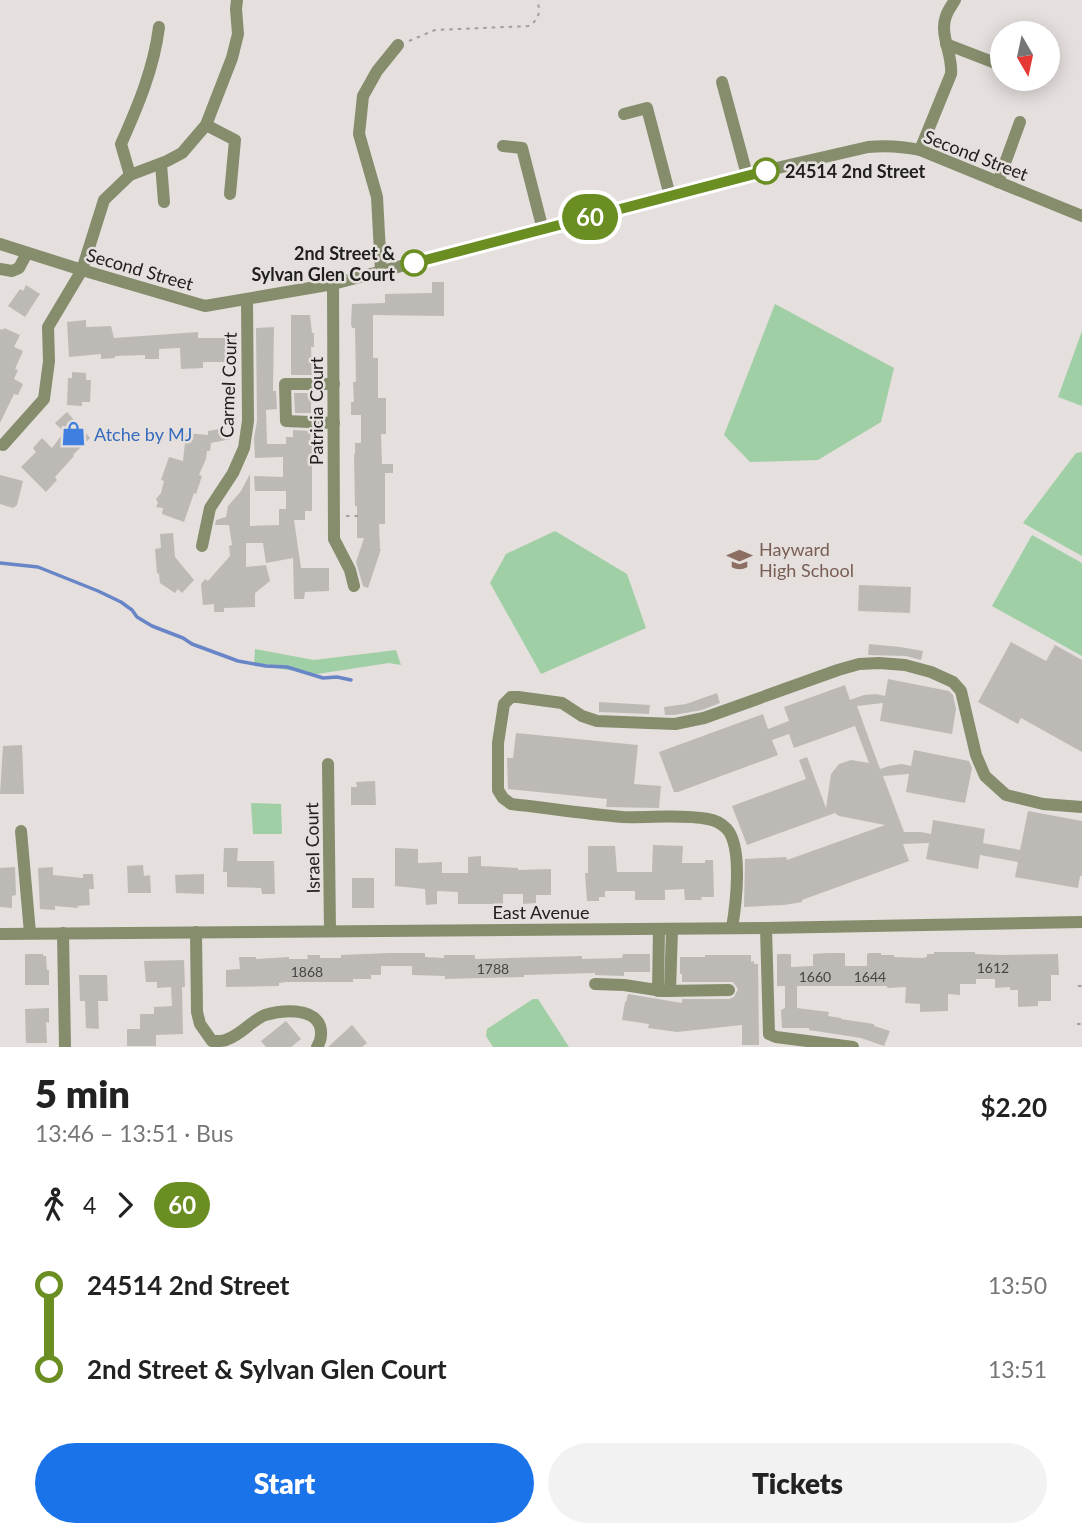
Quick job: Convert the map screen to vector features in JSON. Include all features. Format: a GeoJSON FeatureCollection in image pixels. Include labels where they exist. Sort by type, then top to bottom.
{"type":"FeatureCollection","features":[{"type":"Feature","properties":{"kind":"street"},"geometry":{"type":"LineString","coordinates":[[3,445],[44,399],[49,361],[48,327],[82,270],[104,201],[130,175],[182,153],[205,125],[232,58],[238,34],[237,0]]}},
{"type":"Feature","properties":{"kind":"street"},"geometry":{"type":"LineString","coordinates":[[920,150],[951,74],[952,64],[944,25],[946,14],[955,0]]}},
{"type":"Feature","properties":{"kind":"street"},"geometry":{"type":"LineString","coordinates":[[130,175],[121,144],[138,106],[156,52],[159,27]]}},
{"type":"Feature","properties":{"kind":"street"},"geometry":{"type":"LineString","coordinates":[[946,44],[990,61]]}},
{"type":"Feature","properties":{"kind":"street"},"geometry":{"type":"LineString","coordinates":[[381,271],[377,197],[359,134],[363,96],[377,71],[398,45]]}},
{"type":"Feature","properties":{"kind":"street"},"geometry":{"type":"LineString","coordinates":[[722,82],[747,176]]}},
{"type":"Feature","properties":{"kind":"street"},"geometry":{"type":"LineString","coordinates":[[624,114],[647,108],[670,196]]}},
{"type":"Feature","properties":{"kind":"street"},"geometry":{"type":"LineString","coordinates":[[998,182],[1020,122]]}},
{"type":"Feature","properties":{"kind":"street"},"geometry":{"type":"LineString","coordinates":[[205,125],[235,140],[230,194]]}},
{"type":"Feature","properties":{"kind":"street","name":"Second Street"},"geometry":{"type":"LineString","coordinates":[[0,244],[205,306],[333,284],[747,176],[885,145],[920,150],[1082,216]]}},
{"type":"Feature","properties":{"kind":"street"},"geometry":{"type":"LineString","coordinates":[[503,146],[522,148],[543,230]]}},
{"type":"Feature","properties":{"kind":"street"},"geometry":{"type":"LineString","coordinates":[[161,164],[164,202]]}},
{"type":"Feature","properties":{"kind":"street"},"geometry":{"type":"LineString","coordinates":[[0,269],[12,271],[19,268],[27,253]]}},
{"type":"Feature","properties":{"kind":"street","name":"Patricia Court"},"geometry":{"type":"LineString","coordinates":[[333,284],[334,538],[350,570],[354,586]]}},
{"type":"Feature","properties":{"kind":"street","name":"Carmel Court"},"geometry":{"type":"LineString","coordinates":[[202,546],[210,508],[233,473],[244,448],[248,421],[247,300]]}},
{"type":"Feature","properties":{"kind":"street"},"geometry":{"type":"LineString","coordinates":[[334,384],[285,384],[286,421],[334,423]]}},
{"type":"Feature","properties":{"kind":"street"},"geometry":{"type":"LineString","coordinates":[[732,928],[736,897],[735,849],[732,836],[724,826],[713,820],[697,817],[623,817],[511,804],[503,798],[498,790],[498,743],[504,704],[511,697],[562,703],[582,716],[597,720],[675,724],[705,718],[859,664],[905,665],[953,682],[961,691],[976,755],[985,776],[1006,795],[1044,804],[1082,807]]}},
{"type":"Feature","properties":{"kind":"street","name":"Israel Court"},"geometry":{"type":"LineString","coordinates":[[328,764],[330,931]]}},
{"type":"Feature","properties":{"kind":"street"},"geometry":{"type":"LineString","coordinates":[[21,831],[30,933]]}},
{"type":"Feature","properties":{"kind":"street","name":"East Avenue"},"geometry":{"type":"LineString","coordinates":[[0,933],[766,928],[1082,922]]}},
{"type":"Feature","properties":{"kind":"street"},"geometry":{"type":"LineString","coordinates":[[766,928],[769,1034],[853,1047]]}},
{"type":"Feature","properties":{"kind":"street"},"geometry":{"type":"LineString","coordinates":[[664,991],[665,929]]}},
{"type":"Feature","properties":{"kind":"street"},"geometry":{"type":"LineString","coordinates":[[196,932],[197,1012],[206,1042],[231,1039],[265,1016],[290,1011],[315,1017],[321,1027],[321,1041],[317,1047]]}},
{"type":"Feature","properties":{"kind":"street"},"geometry":{"type":"LineString","coordinates":[[62,933],[65,1047]]}},
{"type":"Feature","properties":{"kind":"street"},"geometry":{"type":"LineString","coordinates":[[596,984],[664,991],[729,990]]}},
{"type":"Feature","properties":{"kind":"path"},"geometry":{"type":"LineString","coordinates":[[398,45],[435,30],[530,26],[538,19],[540,9],[537,0]]}},
{"type":"Feature","properties":{"kind":"path"},"geometry":{"type":"LineString","coordinates":[[343,516],[362,516]]}},
{"type":"Feature","properties":{"kind":"path"},"geometry":{"type":"LineString","coordinates":[[1077,1024],[1082,1024]]}},
{"type":"Feature","properties":{"kind":"green space"},"geometry":{"type":"Polygon","coordinates":[[[775,304],[894,368],[881,422],[818,460],[750,462],[724,435],[775,304]]]}},
{"type":"Feature","properties":{"kind":"green space"},"geometry":{"type":"Polygon","coordinates":[[[1082,331],[1082,406],[1058,397],[1082,331]]]}},
{"type":"Feature","properties":{"kind":"green space"},"geometry":{"type":"Polygon","coordinates":[[[1082,452],[1082,556],[1023,523],[1076,453],[1082,452]]]}},
{"type":"Feature","properties":{"kind":"green space"},"geometry":{"type":"Polygon","coordinates":[[[555,531],[627,574],[646,628],[541,674],[490,583],[506,554],[555,531]]]}},
{"type":"Feature","properties":{"kind":"green space"},"geometry":{"type":"Polygon","coordinates":[[[1032,535],[1082,563],[1082,656],[992,606],[1032,535]]]}},
{"type":"Feature","properties":{"kind":"green space"},"geometry":{"type":"Polygon","coordinates":[[[255,649],[314,660],[396,650],[401,665],[389,663],[317,674],[254,665],[255,649]]]}},
{"type":"Feature","properties":{"kind":"green space"},"geometry":{"type":"Polygon","coordinates":[[[251,803],[281,804],[282,834],[253,834],[251,803]]]}},
{"type":"Feature","properties":{"kind":"green space"},"geometry":{"type":"Polygon","coordinates":[[[533,999],[538,999],[569,1047],[493,1047],[486,1036],[487,1029],[533,999]]]}},
{"type":"Feature","properties":{"kind":"building"},"geometry":{"type":"Polygon","coordinates":[[[432,282],[444,282],[444,316],[373,315],[373,358],[378,358],[378,398],[386,398],[386,434],[381,434],[382,464],[393,464],[393,473],[385,473],[385,524],[379,524],[381,549],[368,588],[363,586],[356,562],[364,538],[357,538],[355,506],[354,454],[355,443],[361,443],[361,415],[351,415],[351,402],[354,402],[353,382],[356,382],[352,304],[385,303],[385,294],[432,293],[432,282]]]}},
{"type":"Feature","properties":{"kind":"building"},"geometry":{"type":"Polygon","coordinates":[[[26,285],[40,294],[25,317],[8,306],[26,285]]]}},
{"type":"Feature","properties":{"kind":"building"},"geometry":{"type":"Polygon","coordinates":[[[291,315],[310,315],[314,333],[314,347],[311,347],[312,375],[291,375],[291,315]]]}},
{"type":"Feature","properties":{"kind":"building"},"geometry":{"type":"Polygon","coordinates":[[[86,320],[86,327],[111,326],[114,338],[198,332],[198,338],[236,338],[236,352],[225,352],[225,362],[203,362],[203,368],[181,369],[180,348],[159,349],[159,359],[145,359],[145,355],[101,359],[101,354],[69,357],[67,322],[86,320]]]}},
{"type":"Feature","properties":{"kind":"building"},"geometry":{"type":"Polygon","coordinates":[[[274,327],[273,391],[276,391],[277,409],[266,410],[267,444],[286,444],[286,437],[293,437],[293,430],[311,431],[312,511],[305,511],[305,520],[294,520],[301,568],[329,568],[329,591],[305,592],[304,599],[294,599],[293,558],[266,563],[263,543],[246,543],[246,567],[266,565],[270,581],[255,593],[255,607],[224,608],[224,612],[214,612],[214,604],[203,605],[201,584],[205,579],[208,581],[230,556],[229,546],[232,545],[229,525],[215,525],[216,520],[226,517],[228,506],[241,491],[250,474],[250,526],[279,525],[279,509],[286,509],[286,491],[255,491],[254,476],[283,477],[283,457],[255,458],[256,328],[274,327]]]}},
{"type":"Feature","properties":{"kind":"building"},"geometry":{"type":"Polygon","coordinates":[[[4,328],[20,335],[14,347],[23,351],[15,369],[18,370],[14,379],[23,384],[18,395],[14,394],[0,423],[0,329],[4,328]]]}},
{"type":"Feature","properties":{"kind":"building"},"geometry":{"type":"Polygon","coordinates":[[[72,372],[86,373],[86,380],[91,380],[90,402],[82,402],[82,406],[67,405],[68,378],[72,378],[72,372]]]}},
{"type":"Feature","properties":{"kind":"building"},"geometry":{"type":"Polygon","coordinates":[[[294,393],[311,393],[311,413],[295,413],[294,393]]]}},
{"type":"Feature","properties":{"kind":"building"},"geometry":{"type":"Polygon","coordinates":[[[67,412],[90,438],[55,477],[57,480],[46,492],[21,467],[36,452],[33,448],[42,438],[52,448],[64,432],[55,423],[67,412]]]}},
{"type":"Feature","properties":{"kind":"building"},"geometry":{"type":"Polygon","coordinates":[[[224,428],[225,436],[231,436],[231,439],[211,443],[199,475],[202,476],[196,494],[194,493],[184,522],[162,514],[163,508],[156,507],[156,499],[161,493],[164,481],[161,480],[169,457],[183,461],[186,433],[208,435],[208,431],[224,428]]]}},
{"type":"Feature","properties":{"kind":"building"},"geometry":{"type":"Polygon","coordinates":[[[0,475],[23,481],[17,505],[13,508],[0,504],[0,475]]]}},
{"type":"Feature","properties":{"kind":"building"},"geometry":{"type":"Polygon","coordinates":[[[173,533],[175,557],[194,580],[182,593],[178,589],[175,593],[160,583],[157,573],[155,549],[161,548],[160,534],[173,533]]]}},
{"type":"Feature","properties":{"kind":"building"},"geometry":{"type":"Polygon","coordinates":[[[859,585],[911,587],[910,613],[858,611],[859,585]]]}},
{"type":"Feature","properties":{"kind":"building"},"geometry":{"type":"Polygon","coordinates":[[[1011,642],[1046,661],[1055,645],[1082,660],[1082,752],[1021,718],[1018,724],[978,702],[1011,642]]]}},
{"type":"Feature","properties":{"kind":"building"},"geometry":{"type":"Polygon","coordinates":[[[869,644],[923,651],[921,660],[906,656],[868,655],[869,644]]]}},
{"type":"Feature","properties":{"kind":"building"},"geometry":{"type":"Polygon","coordinates":[[[888,679],[949,691],[953,695],[956,709],[952,734],[880,721],[883,703],[857,706],[880,769],[902,764],[911,766],[914,750],[969,761],[972,768],[965,803],[906,792],[909,774],[883,776],[904,832],[931,834],[933,820],[985,829],[983,843],[1020,850],[1028,811],[1082,821],[1082,876],[1078,888],[1015,877],[1018,862],[980,855],[978,869],[926,859],[929,843],[903,844],[909,861],[802,902],[744,907],[745,859],[786,857],[787,860],[885,825],[835,813],[747,845],[732,806],[806,779],[799,760],[807,757],[826,808],[831,774],[839,764],[851,760],[869,763],[855,726],[794,748],[789,734],[772,740],[778,755],[678,792],[674,792],[659,752],[763,714],[768,729],[789,721],[784,707],[845,685],[850,700],[864,695],[885,696],[888,679]]]}},
{"type":"Feature","properties":{"kind":"building"},"geometry":{"type":"Polygon","coordinates":[[[717,693],[720,703],[702,710],[665,715],[664,707],[686,704],[717,693]]]}},
{"type":"Feature","properties":{"kind":"building"},"geometry":{"type":"Polygon","coordinates":[[[599,702],[650,705],[649,714],[599,712],[599,702]]]}},
{"type":"Feature","properties":{"kind":"building"},"geometry":{"type":"Polygon","coordinates":[[[516,733],[638,745],[634,784],[661,786],[659,808],[606,807],[607,799],[508,789],[507,758],[513,758],[516,733]]]}},
{"type":"Feature","properties":{"kind":"building"},"geometry":{"type":"Polygon","coordinates":[[[22,745],[24,794],[0,794],[3,746],[22,745]]]}},
{"type":"Feature","properties":{"kind":"building"},"geometry":{"type":"Polygon","coordinates":[[[375,781],[376,805],[351,805],[351,787],[357,787],[356,782],[375,781]]]}},
{"type":"Feature","properties":{"kind":"building"},"geometry":{"type":"Polygon","coordinates":[[[653,845],[683,846],[682,863],[705,863],[705,860],[713,860],[714,897],[685,900],[684,889],[665,890],[665,900],[635,900],[635,891],[605,891],[605,897],[599,897],[599,901],[587,901],[585,873],[588,873],[588,846],[615,846],[617,872],[652,872],[653,845]]]}},
{"type":"Feature","properties":{"kind":"building"},"geometry":{"type":"Polygon","coordinates":[[[224,848],[238,848],[237,861],[274,861],[275,894],[262,894],[261,888],[227,887],[227,872],[223,872],[224,848]]]}},
{"type":"Feature","properties":{"kind":"building"},"geometry":{"type":"Polygon","coordinates":[[[395,848],[418,849],[418,863],[442,862],[442,873],[468,873],[468,857],[481,856],[481,866],[518,870],[551,869],[551,895],[536,895],[536,903],[523,904],[523,894],[503,894],[503,904],[458,904],[458,892],[437,891],[437,904],[426,905],[425,889],[395,886],[395,848]]]}},
{"type":"Feature","properties":{"kind":"building"},"geometry":{"type":"Polygon","coordinates":[[[143,865],[144,876],[150,875],[151,893],[128,893],[127,866],[143,865]]]}},
{"type":"Feature","properties":{"kind":"building"},"geometry":{"type":"Polygon","coordinates":[[[15,867],[16,895],[12,896],[12,908],[0,907],[0,868],[15,867]]]}},
{"type":"Feature","properties":{"kind":"building"},"geometry":{"type":"Polygon","coordinates":[[[53,867],[53,875],[83,878],[83,874],[93,874],[94,889],[89,889],[90,905],[77,906],[78,908],[55,906],[55,910],[40,909],[38,868],[53,867]]]}},
{"type":"Feature","properties":{"kind":"building"},"geometry":{"type":"Polygon","coordinates":[[[204,874],[204,894],[176,893],[175,875],[204,874]]]}},
{"type":"Feature","properties":{"kind":"building"},"geometry":{"type":"Polygon","coordinates":[[[352,878],[374,878],[374,908],[352,908],[352,878]]]}},
{"type":"Feature","properties":{"kind":"building"},"geometry":{"type":"Polygon","coordinates":[[[934,952],[1058,954],[1059,975],[1051,975],[1051,1001],[1038,1001],[1038,1006],[1018,1007],[1018,990],[1010,990],[1010,987],[995,988],[995,979],[976,979],[976,984],[960,984],[960,995],[948,994],[948,1011],[920,1012],[920,1004],[905,1003],[906,987],[797,986],[797,1008],[829,1012],[828,1016],[874,1024],[890,1031],[884,1046],[861,1038],[809,1028],[782,1028],[781,1010],[785,1008],[785,986],[777,986],[777,954],[791,954],[791,967],[813,966],[813,954],[845,953],[845,966],[867,966],[867,954],[870,953],[922,958],[934,952]]]}},
{"type":"Feature","properties":{"kind":"building"},"geometry":{"type":"Polygon","coordinates":[[[425,953],[425,957],[444,958],[444,955],[475,955],[475,959],[582,956],[582,959],[622,958],[623,954],[650,954],[650,972],[624,972],[624,976],[595,973],[445,979],[445,976],[412,975],[412,966],[381,966],[381,975],[371,975],[371,979],[353,979],[353,982],[287,982],[279,983],[279,986],[226,987],[226,970],[240,969],[239,957],[308,959],[307,955],[341,958],[341,955],[425,953]]]}},
{"type":"Feature","properties":{"kind":"building"},"geometry":{"type":"Polygon","coordinates":[[[25,954],[46,956],[49,985],[25,985],[25,954]]]}},
{"type":"Feature","properties":{"kind":"building"},"geometry":{"type":"Polygon","coordinates":[[[751,955],[751,962],[758,964],[759,1045],[742,1045],[742,1025],[677,1032],[648,1028],[649,1024],[622,1020],[628,994],[682,1003],[682,999],[734,997],[738,989],[733,982],[682,982],[680,957],[751,955]]]}},
{"type":"Feature","properties":{"kind":"building"},"geometry":{"type":"Polygon","coordinates":[[[184,960],[183,1034],[156,1035],[156,1046],[127,1046],[127,1029],[140,1029],[140,1014],[154,1014],[154,1007],[172,1006],[171,987],[157,988],[157,982],[146,982],[144,961],[184,960]]]}},
{"type":"Feature","properties":{"kind":"building"},"geometry":{"type":"Polygon","coordinates":[[[79,975],[107,975],[108,1001],[98,1001],[99,1029],[86,1028],[85,1001],[80,1001],[79,975]]]}},
{"type":"Feature","properties":{"kind":"building"},"geometry":{"type":"Polygon","coordinates":[[[49,1008],[49,1023],[46,1022],[47,1043],[26,1043],[25,1009],[49,1008]]]}},
{"type":"Feature","properties":{"kind":"building"},"geometry":{"type":"Polygon","coordinates":[[[286,1021],[301,1039],[291,1047],[266,1047],[261,1041],[286,1021]]]}},
{"type":"Feature","properties":{"kind":"building"},"geometry":{"type":"Polygon","coordinates":[[[352,1025],[367,1043],[362,1047],[328,1047],[352,1025]]]}},
{"type":"Feature","properties":{"kind":"waterway"},"geometry":{"type":"LineString","coordinates":[[0,563],[38,567],[98,591],[121,602],[152,626],[238,661],[287,667],[323,678],[351,680]]}},
{"type":"Feature","properties":{"kind":"bus line","name":"60"},"geometry":{"type":"LineString","coordinates":[[414,263],[766,171]]}},
{"type":"Feature","properties":{"kind":"place","name":"24514 2nd Street"},"geometry":{"type":"Point","coordinates":[766,171]}},
{"type":"Feature","properties":{"kind":"place","name":"2nd Street & Sylvan Glen Court"},"geometry":{"type":"Point","coordinates":[414,263]}},
{"type":"Feature","properties":{"kind":"place","name":"Atche by MJ"},"geometry":{"type":"Point","coordinates":[74,434]}},
{"type":"Feature","properties":{"kind":"place","name":"Hayward High School"},"geometry":{"type":"Point","coordinates":[739,559]}}]}
